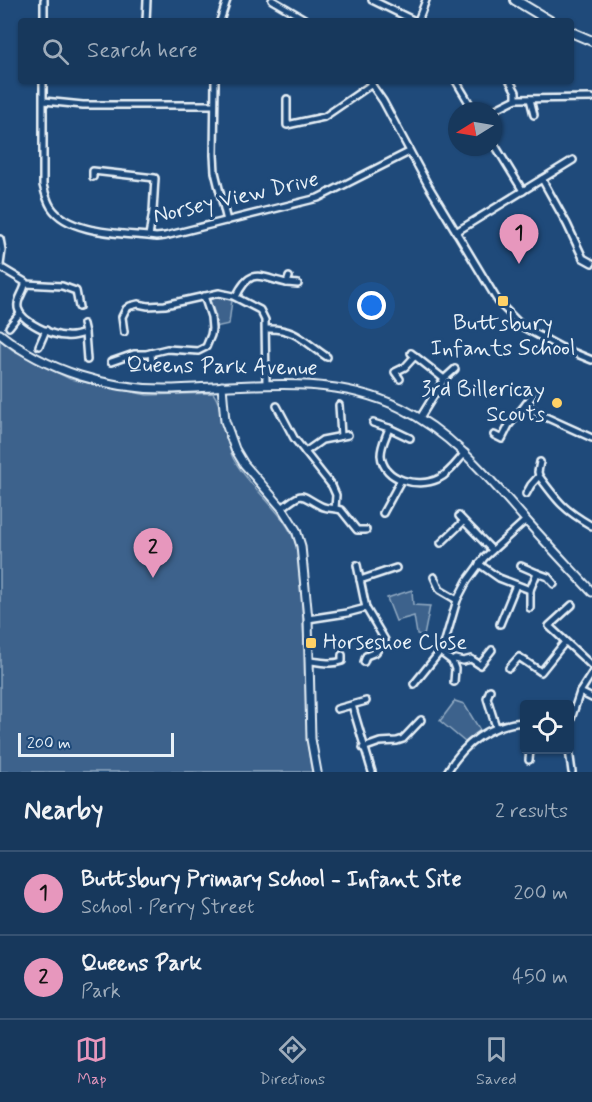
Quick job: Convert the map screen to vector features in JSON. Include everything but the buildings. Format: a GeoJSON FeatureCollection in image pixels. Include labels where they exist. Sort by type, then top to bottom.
{"type":"FeatureCollection","features":[{"type":"Feature","properties":{"kind":"main road"},"geometry":{"type":"LineString","coordinates":[[515,0],[545,18]]}},
{"type":"Feature","properties":{"kind":"main road"},"geometry":{"type":"LineString","coordinates":[[574,33],[592,41]]}},
{"type":"Feature","properties":{"kind":"street"},"geometry":{"type":"LineString","coordinates":[[44,0],[44,18]]}},
{"type":"Feature","properties":{"kind":"street"},"geometry":{"type":"LineString","coordinates":[[146,18],[147,0]]}},
{"type":"Feature","properties":{"kind":"street"},"geometry":{"type":"LineString","coordinates":[[221,18],[227,0]]}},
{"type":"Feature","properties":{"kind":"street"},"geometry":{"type":"LineString","coordinates":[[272,0],[303,18]]}},
{"type":"Feature","properties":{"kind":"street"},"geometry":{"type":"LineString","coordinates":[[372,0],[410,18]]}},
{"type":"Feature","properties":{"kind":"street"},"geometry":{"type":"LineString","coordinates":[[417,18],[426,0]]}},
{"type":"Feature","properties":{"kind":"street","name":"Norsey View Drive"},"geometry":{"type":"LineString","coordinates":[[44,84],[43,185],[51,208],[58,216],[74,225],[149,236],[165,236],[318,198],[409,152]]}},
{"type":"Feature","properties":{"kind":"street"},"geometry":{"type":"LineString","coordinates":[[215,84],[215,172],[226,221]]}},
{"type":"Feature","properties":{"kind":"street"},"geometry":{"type":"LineString","coordinates":[[286,99],[287,128],[324,117],[370,84]]}},
{"type":"Feature","properties":{"kind":"street"},"geometry":{"type":"LineString","coordinates":[[372,84],[393,119],[409,152],[499,303],[524,327],[592,360]]}},
{"type":"Feature","properties":{"kind":"street"},"geometry":{"type":"LineString","coordinates":[[458,84],[469,102]]}},
{"type":"Feature","properties":{"kind":"street"},"geometry":{"type":"LineString","coordinates":[[512,84],[516,92],[516,99]]}},
{"type":"Feature","properties":{"kind":"street"},"geometry":{"type":"LineString","coordinates":[[502,106],[516,99],[592,98]]}},
{"type":"Feature","properties":{"kind":"street"},"geometry":{"type":"LineString","coordinates":[[530,99],[534,115]]}},
{"type":"Feature","properties":{"kind":"street"},"geometry":{"type":"LineString","coordinates":[[44,101],[83,105],[214,105]]}},
{"type":"Feature","properties":{"kind":"street"},"geometry":{"type":"LineString","coordinates":[[502,156],[523,191]]}},
{"type":"Feature","properties":{"kind":"street"},"geometry":{"type":"LineString","coordinates":[[456,232],[573,160]]}},
{"type":"Feature","properties":{"kind":"street"},"geometry":{"type":"LineString","coordinates":[[93,171],[155,178],[149,236]]}},
{"type":"Feature","properties":{"kind":"street"},"geometry":{"type":"LineString","coordinates":[[542,179],[583,258],[592,263]]}},
{"type":"Feature","properties":{"kind":"street"},"geometry":{"type":"LineString","coordinates":[[0,239],[2,250],[0,266],[18,276],[26,284],[62,286],[76,291]]}},
{"type":"Feature","properties":{"kind":"street"},"geometry":{"type":"LineString","coordinates":[[236,297],[243,283],[253,276],[288,280],[298,284]]}},
{"type":"Feature","properties":{"kind":"street"},"geometry":{"type":"LineString","coordinates":[[79,283],[76,291],[80,307]]}},
{"type":"Feature","properties":{"kind":"street"},"geometry":{"type":"LineString","coordinates":[[26,284],[18,299],[20,313],[29,322],[63,336],[85,333]]}},
{"type":"Feature","properties":{"kind":"street"},"geometry":{"type":"LineString","coordinates":[[124,332],[122,317],[126,309],[138,304],[148,306],[177,304],[219,293],[236,297],[260,310],[265,320],[267,328],[264,350],[266,384]]}},
{"type":"Feature","properties":{"kind":"street"},"geometry":{"type":"LineString","coordinates":[[111,362],[134,354],[167,350],[198,351],[206,347],[212,325],[204,296]]}},
{"type":"Feature","properties":{"kind":"street"},"geometry":{"type":"LineString","coordinates":[[147,313],[148,306]]}},
{"type":"Feature","properties":{"kind":"street"},"geometry":{"type":"LineString","coordinates":[[9,327],[20,313]]}},
{"type":"Feature","properties":{"kind":"street"},"geometry":{"type":"LineString","coordinates":[[83,324],[87,360]]}},
{"type":"Feature","properties":{"kind":"street"},"geometry":{"type":"LineString","coordinates":[[267,328],[284,329],[301,336],[327,357]]}},
{"type":"Feature","properties":{"kind":"street"},"geometry":{"type":"LineString","coordinates":[[39,346],[46,330]]}},
{"type":"Feature","properties":{"kind":"street","name":"Queens Park Avenue"},"geometry":{"type":"LineString","coordinates":[[0,334],[44,361],[80,376],[106,383],[168,389],[266,384],[312,385],[351,391],[389,403],[420,418],[449,438],[592,592]]}},
{"type":"Feature","properties":{"kind":"street"},"geometry":{"type":"LineString","coordinates":[[301,348],[308,343]]}},
{"type":"Feature","properties":{"kind":"street"},"geometry":{"type":"LineString","coordinates":[[151,353],[152,365]]}},
{"type":"Feature","properties":{"kind":"street"},"geometry":{"type":"LineString","coordinates":[[400,379],[395,372],[405,367],[413,354],[444,379]]}},
{"type":"Feature","properties":{"kind":"street"},"geometry":{"type":"LineString","coordinates":[[420,418],[444,379],[455,369]]}},
{"type":"Feature","properties":{"kind":"street"},"geometry":{"type":"LineString","coordinates":[[222,386],[225,421],[235,449],[244,464],[282,508],[296,530],[301,546],[308,619],[311,739],[317,772]]}},
{"type":"Feature","properties":{"kind":"street"},"geometry":{"type":"LineString","coordinates":[[499,447],[514,418],[532,396]]}},
{"type":"Feature","properties":{"kind":"street"},"geometry":{"type":"LineString","coordinates":[[526,404],[539,414],[592,438]]}},
{"type":"Feature","properties":{"kind":"street"},"geometry":{"type":"LineString","coordinates":[[339,405],[341,436]]}},
{"type":"Feature","properties":{"kind":"street"},"geometry":{"type":"LineString","coordinates":[[277,406],[294,438],[334,491],[335,508]]}},
{"type":"Feature","properties":{"kind":"street"},"geometry":{"type":"LineString","coordinates":[[373,423],[410,438]]}},
{"type":"Feature","properties":{"kind":"street"},"geometry":{"type":"LineString","coordinates":[[389,428],[382,446],[382,461],[388,470],[401,480],[423,483],[436,480],[447,473],[465,453]]}},
{"type":"Feature","properties":{"kind":"street"},"geometry":{"type":"LineString","coordinates":[[305,452],[322,440],[348,435]]}},
{"type":"Feature","properties":{"kind":"street"},"geometry":{"type":"LineString","coordinates":[[494,435],[502,439]]}},
{"type":"Feature","properties":{"kind":"street"},"geometry":{"type":"LineString","coordinates":[[526,494],[539,476],[540,462]]}},
{"type":"Feature","properties":{"kind":"street"},"geometry":{"type":"LineString","coordinates":[[539,476],[559,504],[592,526]]}},
{"type":"Feature","properties":{"kind":"street"},"geometry":{"type":"LineString","coordinates":[[383,513],[401,480]]}},
{"type":"Feature","properties":{"kind":"street"},"geometry":{"type":"LineString","coordinates":[[282,508],[296,497],[305,496],[321,506],[342,510],[350,524],[357,530],[366,530]]}},
{"type":"Feature","properties":{"kind":"street"},"geometry":{"type":"LineString","coordinates":[[459,516],[492,550]]}},
{"type":"Feature","properties":{"kind":"street"},"geometry":{"type":"LineString","coordinates":[[414,684],[440,652],[467,581],[492,550],[526,520]]}},
{"type":"Feature","properties":{"kind":"street"},"geometry":{"type":"LineString","coordinates":[[441,543],[463,522]]}},
{"type":"Feature","properties":{"kind":"street"},"geometry":{"type":"LineString","coordinates":[[479,564],[499,578],[530,590]]}},
{"type":"Feature","properties":{"kind":"street"},"geometry":{"type":"LineString","coordinates":[[357,565],[366,608],[385,640],[380,649],[366,656],[364,662]]}},
{"type":"Feature","properties":{"kind":"street"},"geometry":{"type":"LineString","coordinates":[[521,566],[548,577],[554,584]]}},
{"type":"Feature","properties":{"kind":"street"},"geometry":{"type":"LineString","coordinates":[[360,580],[396,568]]}},
{"type":"Feature","properties":{"kind":"street"},"geometry":{"type":"LineString","coordinates":[[530,608],[530,590],[537,573]]}},
{"type":"Feature","properties":{"kind":"street"},"geometry":{"type":"LineString","coordinates":[[434,577],[434,587],[458,600]]}},
{"type":"Feature","properties":{"kind":"street"},"geometry":{"type":"LineString","coordinates":[[500,624],[516,585]]}},
{"type":"Feature","properties":{"kind":"street"},"geometry":{"type":"LineString","coordinates":[[572,605],[549,626],[592,666]]}},
{"type":"Feature","properties":{"kind":"street"},"geometry":{"type":"LineString","coordinates":[[308,619],[366,608]]}},
{"type":"Feature","properties":{"kind":"street"},"geometry":{"type":"LineString","coordinates":[[509,668],[519,657],[541,672],[565,642]]}},
{"type":"Feature","properties":{"kind":"street"},"geometry":{"type":"LineString","coordinates":[[452,661],[471,659],[480,665],[492,651]]}},
{"type":"Feature","properties":{"kind":"street"},"geometry":{"type":"LineString","coordinates":[[440,652],[452,661],[455,669],[453,682]]}},
{"type":"Feature","properties":{"kind":"street"},"geometry":{"type":"LineString","coordinates":[[310,661],[327,664],[339,662],[342,661],[342,655]]}},
{"type":"Feature","properties":{"kind":"street"},"geometry":{"type":"LineString","coordinates":[[574,710],[580,692],[592,673]]}},
{"type":"Feature","properties":{"kind":"street"},"geometry":{"type":"LineString","coordinates":[[490,690],[487,698],[496,727]]}},
{"type":"Feature","properties":{"kind":"street"},"geometry":{"type":"LineString","coordinates":[[580,692],[592,698]]}},
{"type":"Feature","properties":{"kind":"street"},"geometry":{"type":"LineString","coordinates":[[337,709],[366,701]]}},
{"type":"Feature","properties":{"kind":"street"},"geometry":{"type":"LineString","coordinates":[[352,705],[372,772]]}},
{"type":"Feature","properties":{"kind":"street"},"geometry":{"type":"LineString","coordinates":[[363,748],[380,742],[403,739],[421,720]]}},
{"type":"Feature","properties":{"kind":"street"},"geometry":{"type":"LineString","coordinates":[[447,772],[468,744],[482,733],[496,727],[520,723]]}},
{"type":"Feature","properties":{"kind":"street"},"geometry":{"type":"LineString","coordinates":[[529,760],[530,754]]}},
{"type":"Feature","properties":{"kind":"street"},"geometry":{"type":"LineString","coordinates":[[570,754],[572,772]]}},
{"type":"Feature","properties":{"kind":"shaded area"},"geometry":{"type":"Polygon","coordinates":[[[219,296],[232,300],[229,324],[215,327],[216,317],[209,298],[219,296]]]}},
{"type":"Feature","properties":{"kind":"shaded area"},"geometry":{"type":"Polygon","coordinates":[[[0,340],[13,350],[70,379],[147,395],[213,393],[220,407],[233,458],[247,479],[281,517],[297,546],[301,570],[307,736],[312,772],[0,772],[0,340]]]}},
{"type":"Feature","properties":{"kind":"shaded area"},"geometry":{"type":"Polygon","coordinates":[[[412,590],[413,605],[430,606],[424,636],[417,634],[414,616],[396,621],[387,598],[412,590]]]}},
{"type":"Feature","properties":{"kind":"shaded area"},"geometry":{"type":"Polygon","coordinates":[[[455,701],[464,704],[480,730],[465,742],[440,721],[455,701]]]}},
{"type":"Feature","properties":{"kind":"place","name":"Buttsbury Primary School - Infant Site"},"geometry":{"type":"Point","coordinates":[519,264]}},
{"type":"Feature","properties":{"kind":"place","name":"Buttsbury Infants School"},"geometry":{"type":"Point","coordinates":[503,301]}},
{"type":"Feature","properties":{"kind":"place","name":"3rd Billericay Scouts"},"geometry":{"type":"Point","coordinates":[557,403]}},
{"type":"Feature","properties":{"kind":"place","name":"Queens Park"},"geometry":{"type":"Point","coordinates":[153,578]}},
{"type":"Feature","properties":{"kind":"place","name":"Horseshoe Close"},"geometry":{"type":"Point","coordinates":[311,643]}}]}
